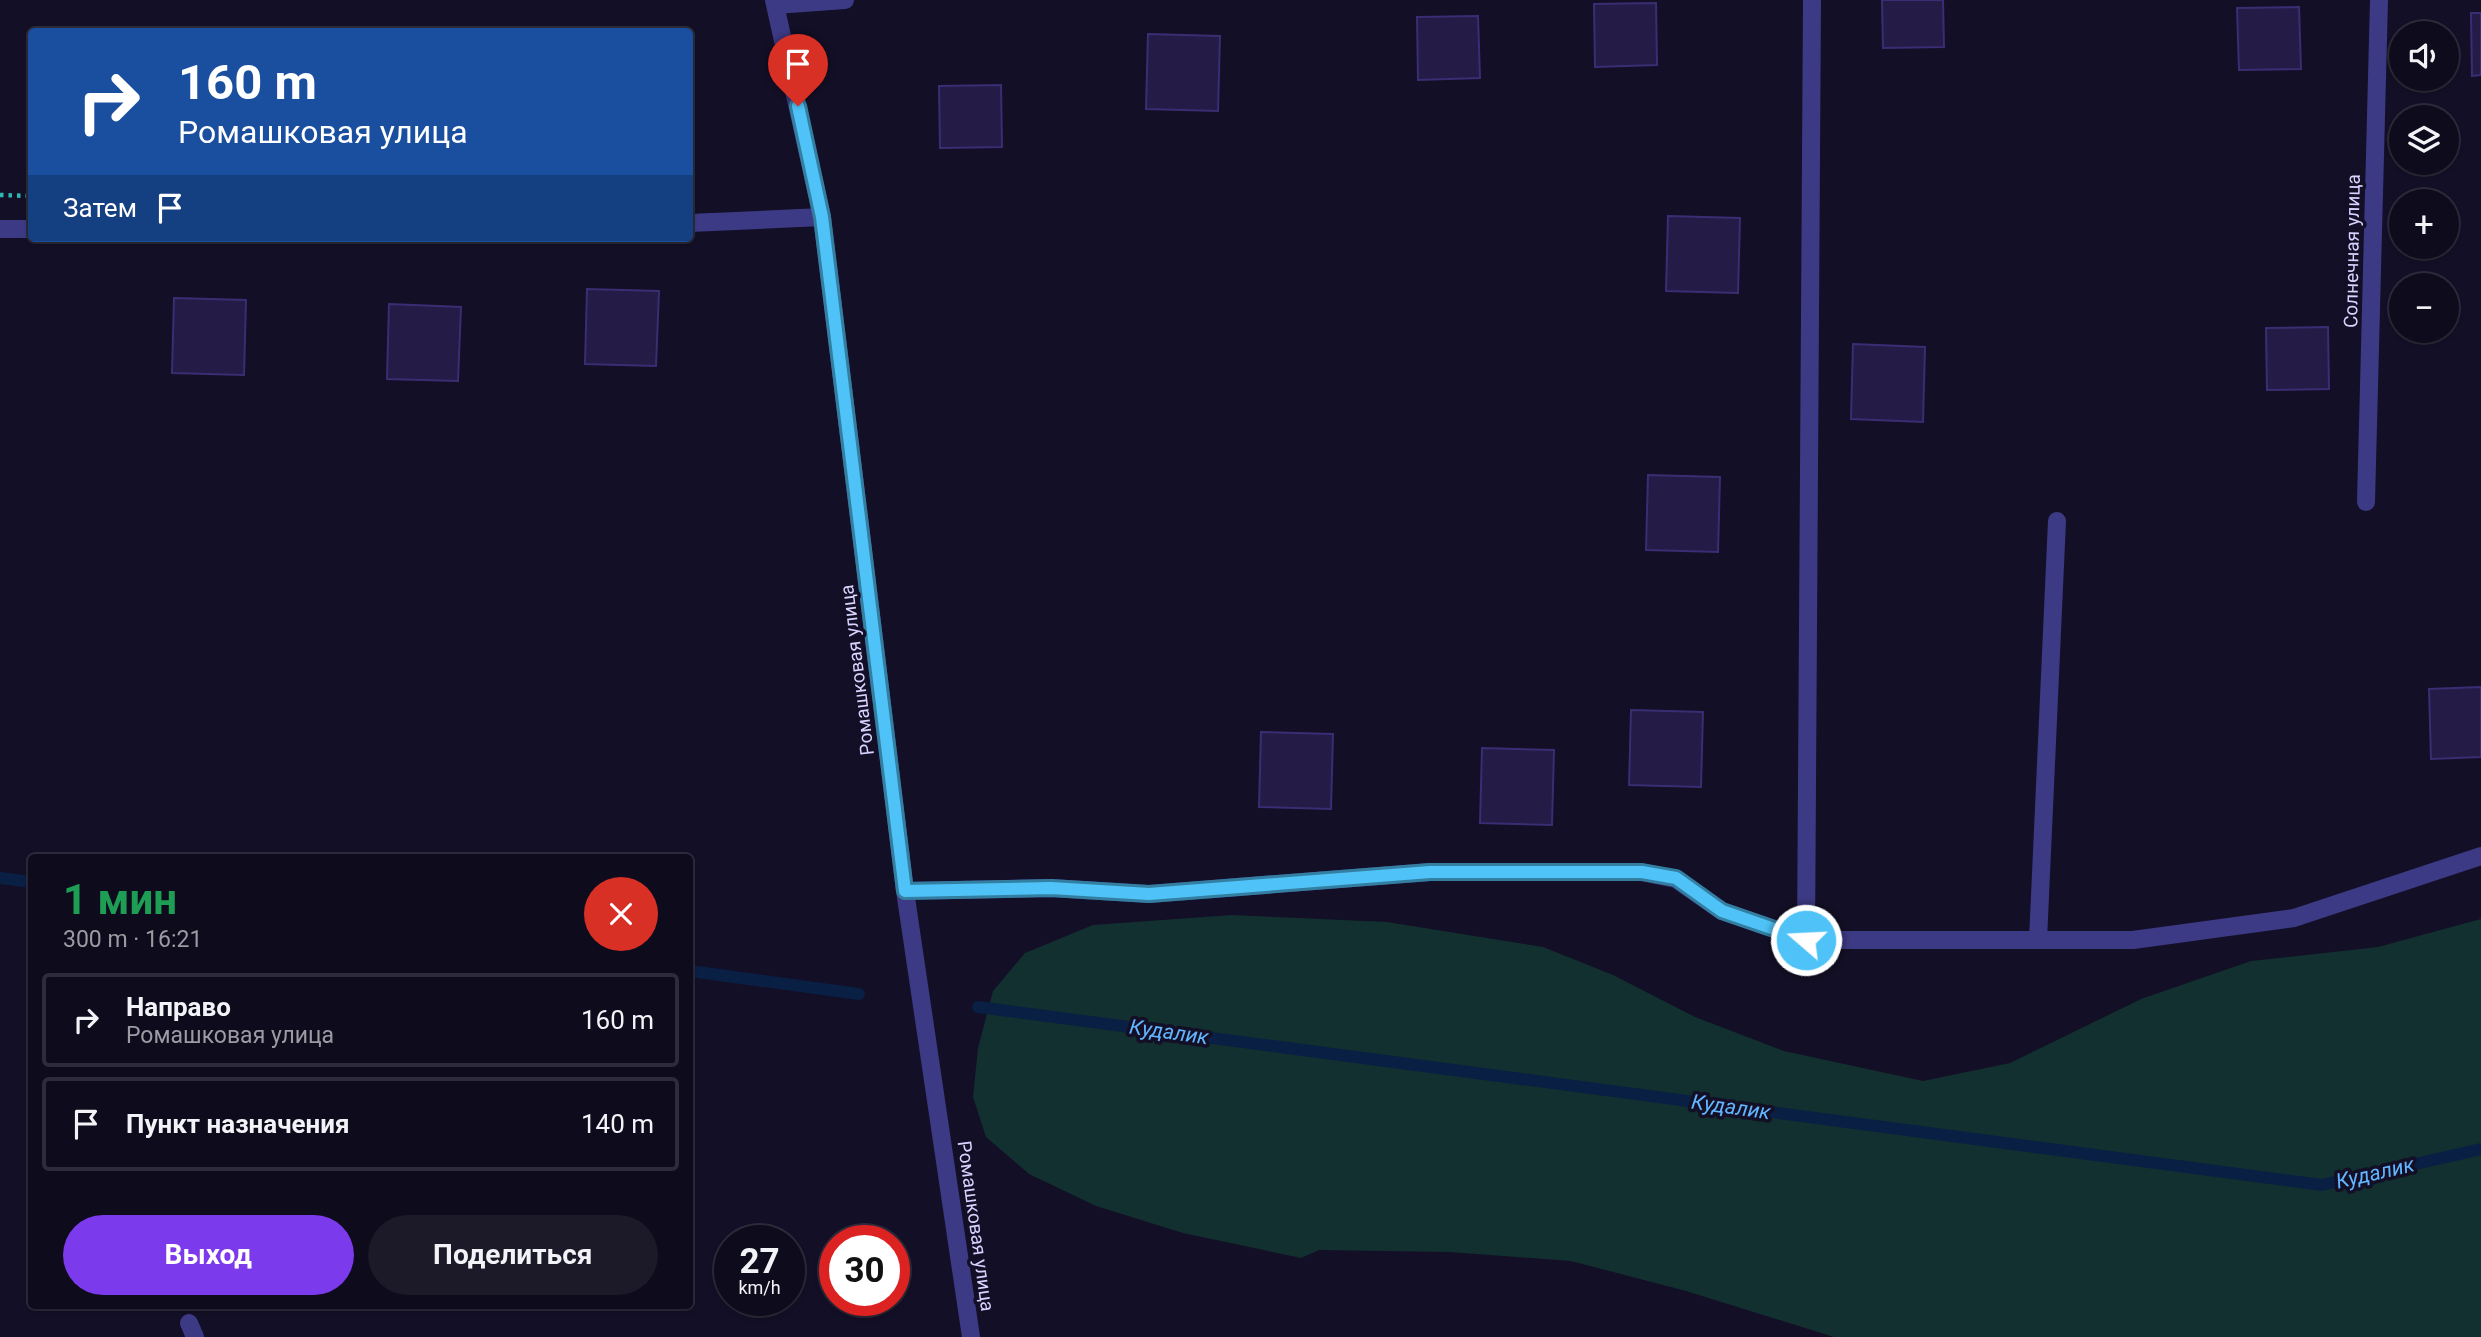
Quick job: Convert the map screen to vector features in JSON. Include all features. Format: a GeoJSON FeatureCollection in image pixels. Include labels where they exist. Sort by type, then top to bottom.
{"type":"FeatureCollection","features":[{"type":"Feature","properties":{"kind":"street"},"geometry":{"type":"LineString","coordinates":[[775,3],[845,0]]}},
{"type":"Feature","properties":{"kind":"street"},"geometry":{"type":"LineString","coordinates":[[1806,940],[1812,0]]}},
{"type":"Feature","properties":{"kind":"street","name":"Солнечная улица"},"geometry":{"type":"LineString","coordinates":[[2366,502],[2379,0]]}},
{"type":"Feature","properties":{"kind":"street","name":"Ромашковая улица"},"geometry":{"type":"LineString","coordinates":[[775,3],[822,217],[905,891],[971,1337]]}},
{"type":"Feature","properties":{"kind":"street"},"geometry":{"type":"LineString","coordinates":[[693,223],[822,217]]}},
{"type":"Feature","properties":{"kind":"street"},"geometry":{"type":"LineString","coordinates":[[0,229],[28,229]]}},
{"type":"Feature","properties":{"kind":"street"},"geometry":{"type":"LineString","coordinates":[[2038,940],[2057,521]]}},
{"type":"Feature","properties":{"kind":"street"},"geometry":{"type":"LineString","coordinates":[[905,891],[1051,888],[1149,894],[1430,872],[1642,872],[1676,878],[1722,911],[1806,940],[2133,940],[2294,918],[2481,856]]}},
{"type":"Feature","properties":{"kind":"path"},"geometry":{"type":"LineString","coordinates":[[0,195],[28,196]]}},
{"type":"Feature","properties":{"kind":"green space"},"geometry":{"type":"Polygon","coordinates":[[[1232,915],[1387,922],[1543,947],[1613,975],[1695,1017],[1784,1051],[1923,1081],[2010,1063],[2141,999],[2251,961],[2378,947],[2481,919],[2481,1337],[1834,1337],[1686,1291],[1571,1261],[1450,1252],[1319,1250],[1301,1258],[1183,1233],[1096,1206],[1029,1174],[986,1137],[973,1097],[978,1048],[993,991],[1025,953],[1093,925],[1232,915]]]}},
{"type":"Feature","properties":{"kind":"building"},"geometry":{"type":"Polygon","coordinates":[[[1882,0],[1943,0],[1944,47],[1883,48],[1882,0]]]}},
{"type":"Feature","properties":{"kind":"building"},"geometry":{"type":"Polygon","coordinates":[[[1656,3],[1657,65],[1595,67],[1594,4],[1656,3]]]}},
{"type":"Feature","properties":{"kind":"building"},"geometry":{"type":"Polygon","coordinates":[[[2299,7],[2301,69],[2239,70],[2237,8],[2299,7]]]}},
{"type":"Feature","properties":{"kind":"building"},"geometry":{"type":"Polygon","coordinates":[[[2471,13],[2481,13],[2481,75],[2472,76],[2471,13]]]}},
{"type":"Feature","properties":{"kind":"building"},"geometry":{"type":"Polygon","coordinates":[[[1478,16],[1480,78],[1418,80],[1417,17],[1478,16]]]}},
{"type":"Feature","properties":{"kind":"building"},"geometry":{"type":"Polygon","coordinates":[[[1148,34],[1220,36],[1218,111],[1146,109],[1148,34]]]}},
{"type":"Feature","properties":{"kind":"building"},"geometry":{"type":"Polygon","coordinates":[[[1001,85],[1002,147],[940,148],[939,86],[1001,85]]]}},
{"type":"Feature","properties":{"kind":"building"},"geometry":{"type":"Polygon","coordinates":[[[1668,216],[1740,218],[1738,293],[1666,291],[1668,216]]]}},
{"type":"Feature","properties":{"kind":"building"},"geometry":{"type":"Polygon","coordinates":[[[587,289],[659,291],[656,366],[585,364],[587,289]]]}},
{"type":"Feature","properties":{"kind":"building"},"geometry":{"type":"Polygon","coordinates":[[[174,298],[246,300],[244,375],[172,373],[174,298]]]}},
{"type":"Feature","properties":{"kind":"building"},"geometry":{"type":"Polygon","coordinates":[[[389,304],[461,307],[458,381],[387,379],[389,304]]]}},
{"type":"Feature","properties":{"kind":"building"},"geometry":{"type":"Polygon","coordinates":[[[2328,327],[2329,389],[2267,390],[2266,328],[2328,327]]]}},
{"type":"Feature","properties":{"kind":"building"},"geometry":{"type":"Polygon","coordinates":[[[1853,344],[1925,347],[1923,422],[1851,419],[1853,344]]]}},
{"type":"Feature","properties":{"kind":"building"},"geometry":{"type":"Polygon","coordinates":[[[1648,475],[1720,477],[1718,552],[1646,550],[1648,475]]]}},
{"type":"Feature","properties":{"kind":"building"},"geometry":{"type":"Polygon","coordinates":[[[2481,687],[2481,757],[2431,759],[2429,689],[2481,687]]]}},
{"type":"Feature","properties":{"kind":"building"},"geometry":{"type":"Polygon","coordinates":[[[1631,710],[1703,712],[1701,787],[1629,785],[1631,710]]]}},
{"type":"Feature","properties":{"kind":"building"},"geometry":{"type":"Polygon","coordinates":[[[1261,732],[1333,734],[1331,809],[1259,807],[1261,732]]]}},
{"type":"Feature","properties":{"kind":"building"},"geometry":{"type":"Polygon","coordinates":[[[1482,748],[1554,750],[1552,825],[1480,823],[1482,748]]]}},
{"type":"Feature","properties":{"kind":"waterway","name":"Кудалик"},"geometry":{"type":"LineString","coordinates":[[0,878],[28,882]]}},
{"type":"Feature","properties":{"kind":"waterway","name":"Кудалик"},"geometry":{"type":"LineString","coordinates":[[693,971],[859,994]]}},
{"type":"Feature","properties":{"kind":"waterway","name":"Кудалик"},"geometry":{"type":"LineString","coordinates":[[978,1007],[2322,1185],[2481,1149]]}},
{"type":"Feature","properties":{"kind":"route"},"geometry":{"type":"LineString","coordinates":[[798,106],[822,217],[905,891],[1051,888],[1149,894],[1430,872],[1642,872],[1676,878],[1722,911],[1806,940]]}}]}
